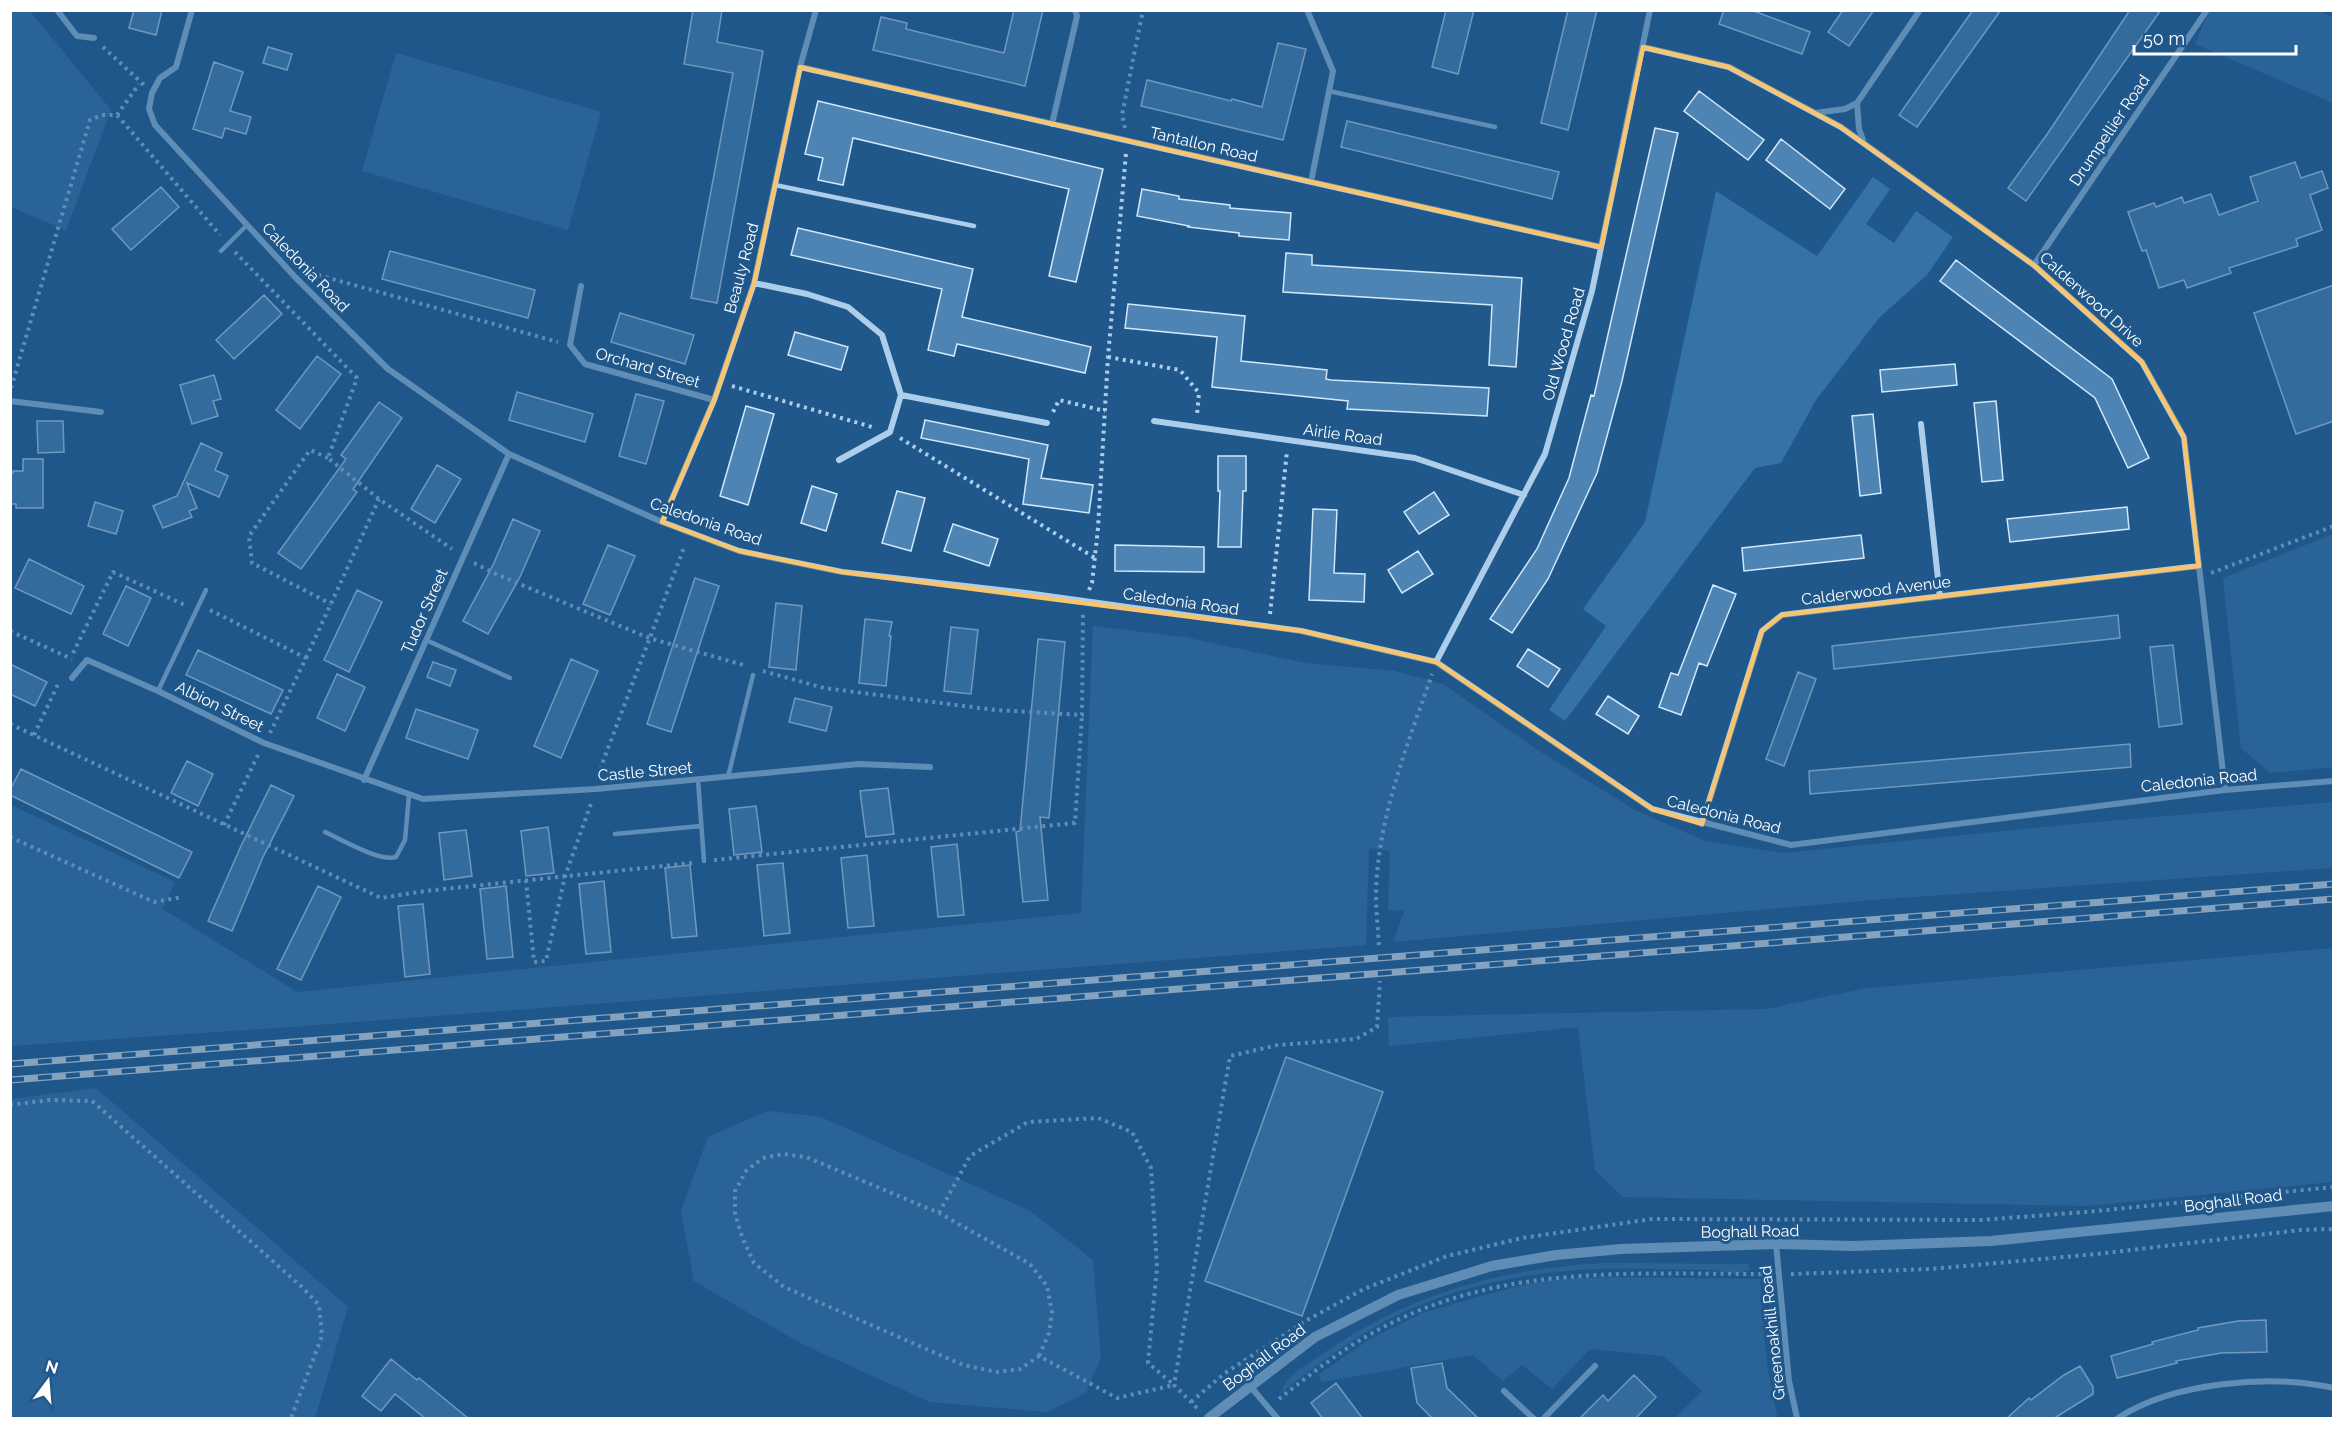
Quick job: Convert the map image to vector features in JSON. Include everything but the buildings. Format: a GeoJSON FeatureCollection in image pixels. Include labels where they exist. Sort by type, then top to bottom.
{"type":"FeatureCollection","features":[{"type":"Feature","properties":{"kind":"street"},"geometry":{"type":"LineString","coordinates":[[57,10],[77,36],[94,38]]}},
{"type":"Feature","properties":{"kind":"street"},"geometry":{"type":"LineString","coordinates":[[152,93],[160,78],[176,67],[192,10]]}},
{"type":"Feature","properties":{"kind":"street","name":"Beauly Road"},"geometry":{"type":"LineString","coordinates":[[662,522],[714,400],[754,283],[800,67],[816,10]]}},
{"type":"Feature","properties":{"kind":"street"},"geometry":{"type":"LineString","coordinates":[[1052,124],[1077,16],[1076,10]]}},
{"type":"Feature","properties":{"kind":"street"},"geometry":{"type":"LineString","coordinates":[[1307,10],[1333,71],[1311,182]]}},
{"type":"Feature","properties":{"kind":"street","name":"Old Wood Road"},"geometry":{"type":"LineString","coordinates":[[1436,662],[1545,453],[1592,291],[1650,10]]}},
{"type":"Feature","properties":{"kind":"street"},"geometry":{"type":"LineString","coordinates":[[1815,113],[1845,109],[1857,103],[1920,10]]}},
{"type":"Feature","properties":{"kind":"street","name":"Drumpellier Road"},"geometry":{"type":"LineString","coordinates":[[2034,265],[2207,10]]}},
{"type":"Feature","properties":{"kind":"street","name":"Calderwood Drive"},"geometry":{"type":"LineString","coordinates":[[1642,47],[1728,67],[1841,128],[2034,265],[2142,362],[2184,437],[2225,789]]}},
{"type":"Feature","properties":{"kind":"street","name":"Tantallon Road"},"geometry":{"type":"LineString","coordinates":[[800,67],[1601,247]]}},
{"type":"Feature","properties":{"kind":"street","name":"Caledonia Road"},"geometry":{"type":"LineString","coordinates":[[152,93],[149,109],[155,125],[284,266],[388,369],[509,454],[662,522],[739,550],[842,572],[1083,601],[1301,631],[1436,662],[1652,809],[1702,824],[1791,845],[2225,789],[2334,781]]}},
{"type":"Feature","properties":{"kind":"street"},"geometry":{"type":"LineString","coordinates":[[1857,103],[1859,129],[1864,143]]}},
{"type":"Feature","properties":{"kind":"street"},"geometry":{"type":"LineString","coordinates":[[754,283],[807,294],[848,307],[882,335],[901,395],[890,432],[839,460]]}},
{"type":"Feature","properties":{"kind":"street"},"geometry":{"type":"LineString","coordinates":[[570,345],[581,286]]}},
{"type":"Feature","properties":{"kind":"street","name":"Orchard Street"},"geometry":{"type":"LineString","coordinates":[[570,345],[585,364],[714,400]]}},
{"type":"Feature","properties":{"kind":"street"},"geometry":{"type":"LineString","coordinates":[[901,395],[1047,423]]}},
{"type":"Feature","properties":{"kind":"street"},"geometry":{"type":"LineString","coordinates":[[10,401],[101,412]]}},
{"type":"Feature","properties":{"kind":"street","name":"Airlie Road"},"geometry":{"type":"LineString","coordinates":[[1154,421],[1415,458],[1524,495]]}},
{"type":"Feature","properties":{"kind":"street"},"geometry":{"type":"LineString","coordinates":[[1921,424],[1940,597]]}},
{"type":"Feature","properties":{"kind":"street","name":"Tudor Street"},"geometry":{"type":"LineString","coordinates":[[364,780],[509,454]]}},
{"type":"Feature","properties":{"kind":"street","name":"Calderwood Avenue"},"geometry":{"type":"LineString","coordinates":[[1702,824],[1762,632],[1782,615],[2199,566]]}},
{"type":"Feature","properties":{"kind":"street"},"geometry":{"type":"LineString","coordinates":[[72,678],[87,660]]}},
{"type":"Feature","properties":{"kind":"street","name":"Albion Street"},"geometry":{"type":"LineString","coordinates":[[87,660],[158,691],[264,743],[364,780]]}},
{"type":"Feature","properties":{"kind":"street","name":"Castle Street"},"geometry":{"type":"LineString","coordinates":[[364,780],[423,799],[435,799],[596,789],[859,764],[930,767]]}},
{"type":"Feature","properties":{"kind":"street","name":"Boghall Road"},"geometry":{"type":"LineString","coordinates":[[1209,1419],[1315,1337],[1398,1295],[1482,1268],[1556,1255],[1621,1249],[1776,1244],[1853,1246],[1991,1240],[2334,1206]]}},
{"type":"Feature","properties":{"kind":"street","name":"Greenoakhill Road"},"geometry":{"type":"LineString","coordinates":[[1776,1244],[1789,1381],[1797,1419]]}},
{"type":"Feature","properties":{"kind":"street"},"geometry":{"type":"LineString","coordinates":[[1544,1419],[1595,1366]]}},
{"type":"Feature","properties":{"kind":"street"},"geometry":{"type":"LineString","coordinates":[[2118,1419],[2135,1407],[2192,1390],[2253,1380],[2334,1388]]}},
{"type":"Feature","properties":{"kind":"street"},"geometry":{"type":"LineString","coordinates":[[1250,1386],[1277,1419]]}},
{"type":"Feature","properties":{"kind":"street"},"geometry":{"type":"LineString","coordinates":[[1504,1391],[1533,1419]]}},
{"type":"Feature","properties":{"kind":"lane"},"geometry":{"type":"LineString","coordinates":[[1329,91],[1495,128]]}},
{"type":"Feature","properties":{"kind":"lane"},"geometry":{"type":"LineString","coordinates":[[775,185],[974,226]]}},
{"type":"Feature","properties":{"kind":"lane"},"geometry":{"type":"LineString","coordinates":[[221,251],[247,225]]}},
{"type":"Feature","properties":{"kind":"lane"},"geometry":{"type":"LineString","coordinates":[[158,691],[206,590]]}},
{"type":"Feature","properties":{"kind":"lane"},"geometry":{"type":"LineString","coordinates":[[426,640],[510,678]]}},
{"type":"Feature","properties":{"kind":"lane"},"geometry":{"type":"LineString","coordinates":[[728,777],[753,675]]}},
{"type":"Feature","properties":{"kind":"lane"},"geometry":{"type":"LineString","coordinates":[[698,780],[704,861]]}},
{"type":"Feature","properties":{"kind":"lane"},"geometry":{"type":"LineString","coordinates":[[325,832],[379,856],[390,859],[396,857],[405,840],[409,795]]}},
{"type":"Feature","properties":{"kind":"lane"},"geometry":{"type":"LineString","coordinates":[[615,834],[701,826]]}},
{"type":"Feature","properties":{"kind":"path"},"geometry":{"type":"LineString","coordinates":[[10,724],[381,898],[425,891],[1075,823],[1082,716],[1083,601],[1092,583],[1095,558],[1107,357],[1128,141],[1122,114],[1143,10]]}},
{"type":"Feature","properties":{"kind":"path"},"geometry":{"type":"LineString","coordinates":[[94,38],[152,93]]}},
{"type":"Feature","properties":{"kind":"path"},"geometry":{"type":"LineString","coordinates":[[117,115],[140,82]]}},
{"type":"Feature","properties":{"kind":"path"},"geometry":{"type":"LineString","coordinates":[[10,389],[90,120],[102,115],[117,115],[228,244],[357,378],[328,458]]}},
{"type":"Feature","properties":{"kind":"path"},"geometry":{"type":"LineString","coordinates":[[284,266],[570,345]]}},
{"type":"Feature","properties":{"kind":"path"},"geometry":{"type":"LineString","coordinates":[[1107,357],[1180,370],[1199,393],[1196,427]]}},
{"type":"Feature","properties":{"kind":"path"},"geometry":{"type":"LineString","coordinates":[[720,383],[890,432],[1095,558]]}},
{"type":"Feature","properties":{"kind":"path"},"geometry":{"type":"LineString","coordinates":[[1047,423],[1059,400],[1105,411]]}},
{"type":"Feature","properties":{"kind":"path"},"geometry":{"type":"LineString","coordinates":[[1269,627],[1287,440]]}},
{"type":"Feature","properties":{"kind":"path"},"geometry":{"type":"LineString","coordinates":[[331,604],[252,563],[249,536],[310,450],[328,458],[379,499],[463,557],[498,575],[649,638],[748,666]]}},
{"type":"Feature","properties":{"kind":"path"},"geometry":{"type":"LineString","coordinates":[[306,658],[379,499]]}},
{"type":"Feature","properties":{"kind":"path"},"geometry":{"type":"LineString","coordinates":[[2220,569],[2334,526]]}},
{"type":"Feature","properties":{"kind":"path"},"geometry":{"type":"LineString","coordinates":[[10,631],[70,659],[87,660]]}},
{"type":"Feature","properties":{"kind":"path"},"geometry":{"type":"LineString","coordinates":[[1379,945],[1376,894],[1382,839],[1397,775],[1436,662]]}},
{"type":"Feature","properties":{"kind":"path"},"geometry":{"type":"LineString","coordinates":[[759,669],[824,688],[995,710],[1082,716]]}},
{"type":"Feature","properties":{"kind":"path"},"geometry":{"type":"LineString","coordinates":[[10,837],[154,902],[183,897]]}},
{"type":"Feature","properties":{"kind":"path"},"geometry":{"type":"LineString","coordinates":[[1174,1385],[1230,1056],[1278,1045],[1356,1039],[1377,1027],[1380,981]]}},
{"type":"Feature","properties":{"kind":"path"},"geometry":{"type":"LineString","coordinates":[[10,1106],[50,1100],[92,1101],[302,1287],[319,1305],[322,1336],[291,1419]]}},
{"type":"Feature","properties":{"kind":"path"},"geometry":{"type":"LineString","coordinates":[[939,1213],[970,1156],[1028,1122],[1098,1118],[1132,1132],[1151,1168],[1157,1267],[1148,1363],[1199,1410]]}},
{"type":"Feature","properties":{"kind":"path"},"geometry":{"type":"LineString","coordinates":[[783,1154],[806,1157],[939,1213],[1030,1264],[1047,1286],[1052,1312],[1049,1333],[1039,1356],[1020,1369],[997,1372],[963,1365],[784,1287],[754,1263],[742,1238],[735,1214],[735,1191],[746,1171],[763,1158],[783,1154]]}},
{"type":"Feature","properties":{"kind":"path"},"geometry":{"type":"LineString","coordinates":[[1268,1408],[1313,1372],[1368,1335],[1423,1309],[1516,1282],[1556,1276],[1623,1273],[1779,1274],[1931,1269],[2097,1254],[2300,1230],[2334,1229]]}},
{"type":"Feature","properties":{"kind":"path"},"geometry":{"type":"LineString","coordinates":[[1039,1356],[1117,1398],[1174,1385]]}},
{"type":"Feature","properties":{"kind":"highlighted area"},"geometry":{"type":"Polygon","coordinates":[[[1643,47],[1729,67],[1841,127],[2034,265],[2142,362],[2184,437],[2199,566],[1782,615],[1762,631],[1702,824],[1652,809],[1436,662],[1301,631],[842,572],[739,551],[662,522],[714,400],[754,283],[800,67],[1601,247],[1643,47]]]}},
{"type":"Feature","properties":{"kind":"shaded area"},"geometry":{"type":"Polygon","coordinates":[[[10,11],[30,11],[111,110],[66,230],[11,207],[10,11]]]}},
{"type":"Feature","properties":{"kind":"shaded area"},"geometry":{"type":"Polygon","coordinates":[[[2209,11],[2320,11],[2333,18],[2333,103],[2195,44],[2209,11]]]}},
{"type":"Feature","properties":{"kind":"shaded area"},"geometry":{"type":"Polygon","coordinates":[[[396,53],[601,112],[568,230],[362,171],[396,53]]]}},
{"type":"Feature","properties":{"kind":"shaded area"},"geometry":{"type":"Polygon","coordinates":[[[1873,177],[1890,189],[1866,224],[1894,243],[1916,211],[1953,237],[1927,275],[1879,318],[1816,400],[1781,463],[1755,468],[1565,721],[1549,710],[1606,626],[1583,609],[1645,522],[1716,191],[1817,256],[1873,177]]]}},
{"type":"Feature","properties":{"kind":"shaded area"},"geometry":{"type":"Polygon","coordinates":[[[2333,534],[2333,767],[2270,773],[2241,748],[2223,578],[2333,534]]]}},
{"type":"Feature","properties":{"kind":"shaded area"},"geometry":{"type":"Polygon","coordinates":[[[1093,626],[1184,637],[1305,663],[1395,671],[1443,684],[1539,751],[1635,810],[1705,841],[1783,853],[2074,824],[2333,802],[2333,868],[1884,899],[1393,942],[1405,910],[1388,911],[1390,851],[1369,848],[1366,945],[11,1046],[11,805],[175,882],[163,909],[297,992],[1081,913],[1093,626]]]}},
{"type":"Feature","properties":{"kind":"shaded area"},"geometry":{"type":"Polygon","coordinates":[[[2333,948],[2333,1182],[2087,1206],[1623,1197],[1595,1170],[1578,1027],[1389,1046],[1388,1017],[1766,1009],[1869,988],[2333,948]]]}},
{"type":"Feature","properties":{"kind":"shaded area"},"geometry":{"type":"Polygon","coordinates":[[[96,1088],[348,1307],[315,1418],[11,1418],[11,1099],[96,1088]]]}},
{"type":"Feature","properties":{"kind":"shaded area"},"geometry":{"type":"Polygon","coordinates":[[[768,1111],[821,1117],[1030,1211],[1093,1260],[1101,1357],[1086,1393],[1047,1412],[930,1402],[802,1344],[694,1281],[681,1211],[708,1137],[768,1111]]]}},
{"type":"Feature","properties":{"kind":"shaded area"},"geometry":{"type":"Polygon","coordinates":[[[1608,1263],[1749,1264],[1749,1270],[1735,1274],[1716,1270],[1622,1268],[1584,1270],[1517,1278],[1468,1289],[1419,1305],[1375,1327],[1316,1366],[1282,1392],[1287,1381],[1310,1362],[1354,1334],[1422,1300],[1493,1278],[1568,1266],[1608,1263]]]}},
{"type":"Feature","properties":{"kind":"shaded area"},"geometry":{"type":"Polygon","coordinates":[[[1619,1277],[1760,1279],[1768,1367],[1778,1418],[1675,1418],[1702,1391],[1664,1356],[1590,1349],[1552,1389],[1522,1365],[1503,1381],[1473,1355],[1322,1382],[1318,1375],[1370,1339],[1425,1312],[1518,1286],[1557,1279],[1619,1277]]]}},
{"type":"Feature","properties":{"kind":"railway"},"geometry":{"type":"LineString","coordinates":[[10,1064],[2334,884]]}},
{"type":"Feature","properties":{"kind":"railway"},"geometry":{"type":"LineString","coordinates":[[10,1080],[2334,899]]}}]}
